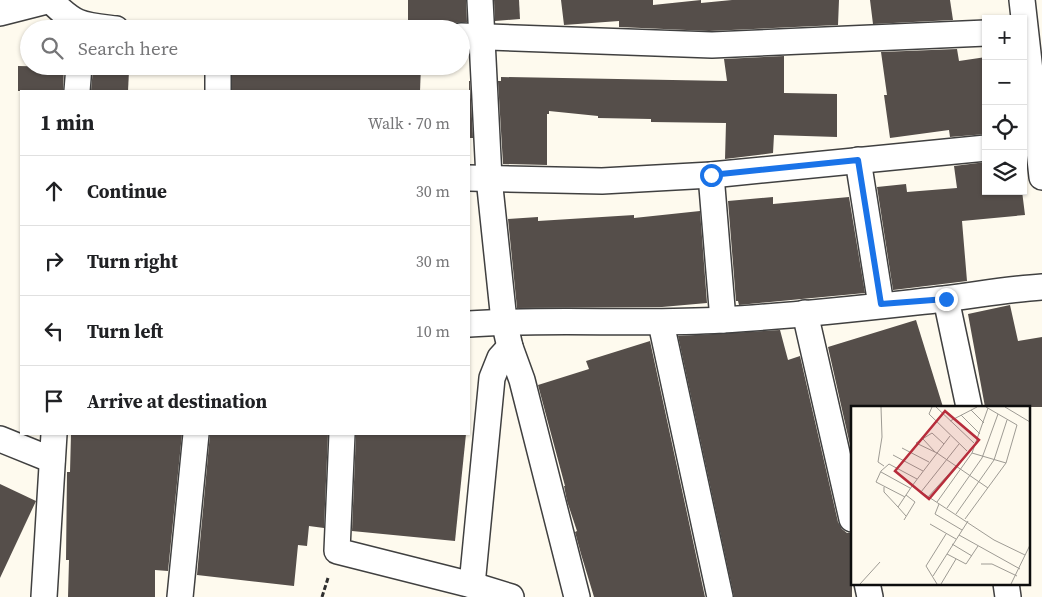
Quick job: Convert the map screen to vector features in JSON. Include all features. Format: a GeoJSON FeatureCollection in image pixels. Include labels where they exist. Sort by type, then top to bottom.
{"type":"FeatureCollection","features":[{"type":"Feature","properties":{"kind":"street"},"geometry":{"type":"LineString","coordinates":[[0,13],[51,0],[71,20]]}},
{"type":"Feature","properties":{"kind":"street"},"geometry":{"type":"LineString","coordinates":[[480,0],[472,36],[479,178],[504,321],[510,346],[522,380],[577,597]]}},
{"type":"Feature","properties":{"kind":"street"},"geometry":{"type":"LineString","coordinates":[[1022,0],[1023,15]]}},
{"type":"Feature","properties":{"kind":"street"},"geometry":{"type":"LineString","coordinates":[[472,36],[712,45],[982,33]]}},
{"type":"Feature","properties":{"kind":"street"},"geometry":{"type":"LineString","coordinates":[[1027,60],[1031,144],[1042,177]]}},
{"type":"Feature","properties":{"kind":"street"},"geometry":{"type":"LineString","coordinates":[[77,90],[78,75]]}},
{"type":"Feature","properties":{"kind":"street"},"geometry":{"type":"LineString","coordinates":[[218,75],[218,90]]}},
{"type":"Feature","properties":{"kind":"street"},"geometry":{"type":"LineString","coordinates":[[479,178],[602,181],[711,175],[982,148]]}},
{"type":"Feature","properties":{"kind":"street"},"geometry":{"type":"LineString","coordinates":[[858,160],[881,304]]}},
{"type":"Feature","properties":{"kind":"street"},"geometry":{"type":"LineString","coordinates":[[711,175],[723,320]]}},
{"type":"Feature","properties":{"kind":"street"},"geometry":{"type":"LineString","coordinates":[[470,324],[504,321],[662,323],[723,320],[946,299],[1042,287]]}},
{"type":"Feature","properties":{"kind":"street"},"geometry":{"type":"LineString","coordinates":[[946,299],[968,406]]}},
{"type":"Feature","properties":{"kind":"street"},"geometry":{"type":"LineString","coordinates":[[805,313],[851,515]]}},
{"type":"Feature","properties":{"kind":"street"},"geometry":{"type":"LineString","coordinates":[[662,323],[720,597]]}},
{"type":"Feature","properties":{"kind":"street"},"geometry":{"type":"LineString","coordinates":[[472,585],[492,378],[500,358],[510,346]]}},
{"type":"Feature","properties":{"kind":"street"},"geometry":{"type":"LineString","coordinates":[[44,597],[54,435]]}},
{"type":"Feature","properties":{"kind":"street"},"geometry":{"type":"LineString","coordinates":[[180,597],[196,435]]}},
{"type":"Feature","properties":{"kind":"street"},"geometry":{"type":"LineString","coordinates":[[342,435],[337,551],[472,585],[511,597]]}},
{"type":"Feature","properties":{"kind":"street"},"geometry":{"type":"LineString","coordinates":[[0,439],[52,460]]}},
{"type":"Feature","properties":{"kind":"street"},"geometry":{"type":"LineString","coordinates":[[867,584],[870,597]]}},
{"type":"Feature","properties":{"kind":"street"},"geometry":{"type":"LineString","coordinates":[[1006,584],[1008,597]]}},
{"type":"Feature","properties":{"kind":"building"},"geometry":{"type":"Polygon","coordinates":[[[408,0],[466,0],[467,20],[408,20],[408,0]]]}},
{"type":"Feature","properties":{"kind":"building"},"geometry":{"type":"Polygon","coordinates":[[[494,0],[519,0],[520,19],[495,21],[494,0]]]}},
{"type":"Feature","properties":{"kind":"building"},"geometry":{"type":"Polygon","coordinates":[[[561,0],[653,0],[653,5],[701,0],[701,3],[732,0],[839,0],[838,25],[709,31],[619,27],[619,21],[564,25],[561,0]]]}},
{"type":"Feature","properties":{"kind":"building"},"geometry":{"type":"Polygon","coordinates":[[[870,0],[950,0],[953,20],[873,24],[870,0]]]}},
{"type":"Feature","properties":{"kind":"building"},"geometry":{"type":"Polygon","coordinates":[[[957,49],[959,61],[982,58],[982,134],[950,137],[949,130],[890,138],[881,52],[957,49]]]}},
{"type":"Feature","properties":{"kind":"building"},"geometry":{"type":"Polygon","coordinates":[[[784,56],[784,93],[837,94],[837,137],[774,135],[773,153],[725,159],[726,123],[651,122],[651,119],[598,118],[598,116],[549,111],[549,114],[547,114],[547,165],[503,164],[498,81],[501,81],[501,77],[727,81],[724,59],[784,56]]]}},
{"type":"Feature","properties":{"kind":"building"},"geometry":{"type":"Polygon","coordinates":[[[18,66],[20,66],[20,75],[64,75],[63,90],[18,91],[18,66]]]}},
{"type":"Feature","properties":{"kind":"building"},"geometry":{"type":"Polygon","coordinates":[[[92,75],[129,75],[128,90],[91,90],[92,75]]]}},
{"type":"Feature","properties":{"kind":"building"},"geometry":{"type":"Polygon","coordinates":[[[232,75],[421,75],[420,90],[232,90],[232,75]]]}},
{"type":"Feature","properties":{"kind":"building"},"geometry":{"type":"Polygon","coordinates":[[[470,81],[473,138],[470,138],[470,81]]]}},
{"type":"Feature","properties":{"kind":"building"},"geometry":{"type":"Polygon","coordinates":[[[982,162],[982,195],[1022,195],[1025,215],[962,221],[967,281],[893,290],[877,187],[906,184],[907,192],[957,188],[954,166],[982,162]]]}},
{"type":"Feature","properties":{"kind":"building"},"geometry":{"type":"Polygon","coordinates":[[[773,197],[773,204],[849,197],[865,293],[739,305],[738,301],[736,301],[728,201],[773,197]]]}},
{"type":"Feature","properties":{"kind":"building"},"geometry":{"type":"Polygon","coordinates":[[[700,211],[707,303],[662,307],[517,308],[508,219],[538,217],[538,221],[634,215],[634,218],[700,211]]]}},
{"type":"Feature","properties":{"kind":"building"},"geometry":{"type":"Polygon","coordinates":[[[1010,305],[1018,341],[1042,337],[1042,407],[985,406],[968,314],[1010,305]]]}},
{"type":"Feature","properties":{"kind":"building"},"geometry":{"type":"Polygon","coordinates":[[[916,320],[943,406],[851,406],[851,450],[828,347],[916,320]]]}},
{"type":"Feature","properties":{"kind":"building"},"geometry":{"type":"Polygon","coordinates":[[[780,330],[788,360],[800,356],[838,522],[842,529],[847,533],[851,533],[852,597],[734,597],[678,336],[780,330]]]}},
{"type":"Feature","properties":{"kind":"building"},"geometry":{"type":"Polygon","coordinates":[[[650,341],[705,597],[594,597],[575,532],[577,531],[567,501],[565,486],[538,385],[589,369],[586,361],[650,341]]]}},
{"type":"Feature","properties":{"kind":"building"},"geometry":{"type":"Polygon","coordinates":[[[71,435],[182,435],[168,571],[155,570],[155,597],[68,597],[69,560],[66,560],[67,472],[70,472],[71,435]]]}},
{"type":"Feature","properties":{"kind":"building"},"geometry":{"type":"Polygon","coordinates":[[[210,435],[328,435],[324,528],[309,526],[307,546],[298,545],[294,586],[197,575],[210,435]]]}},
{"type":"Feature","properties":{"kind":"building"},"geometry":{"type":"Polygon","coordinates":[[[356,435],[466,435],[455,541],[352,531],[356,435]]]}},
{"type":"Feature","properties":{"kind":"building"},"geometry":{"type":"Polygon","coordinates":[[[0,484],[36,501],[0,578],[0,484]]]}},
{"type":"Feature","properties":{"kind":"route"},"geometry":{"type":"LineString","coordinates":[[711,175],[858,160],[881,304],[946,299]]}}]}
